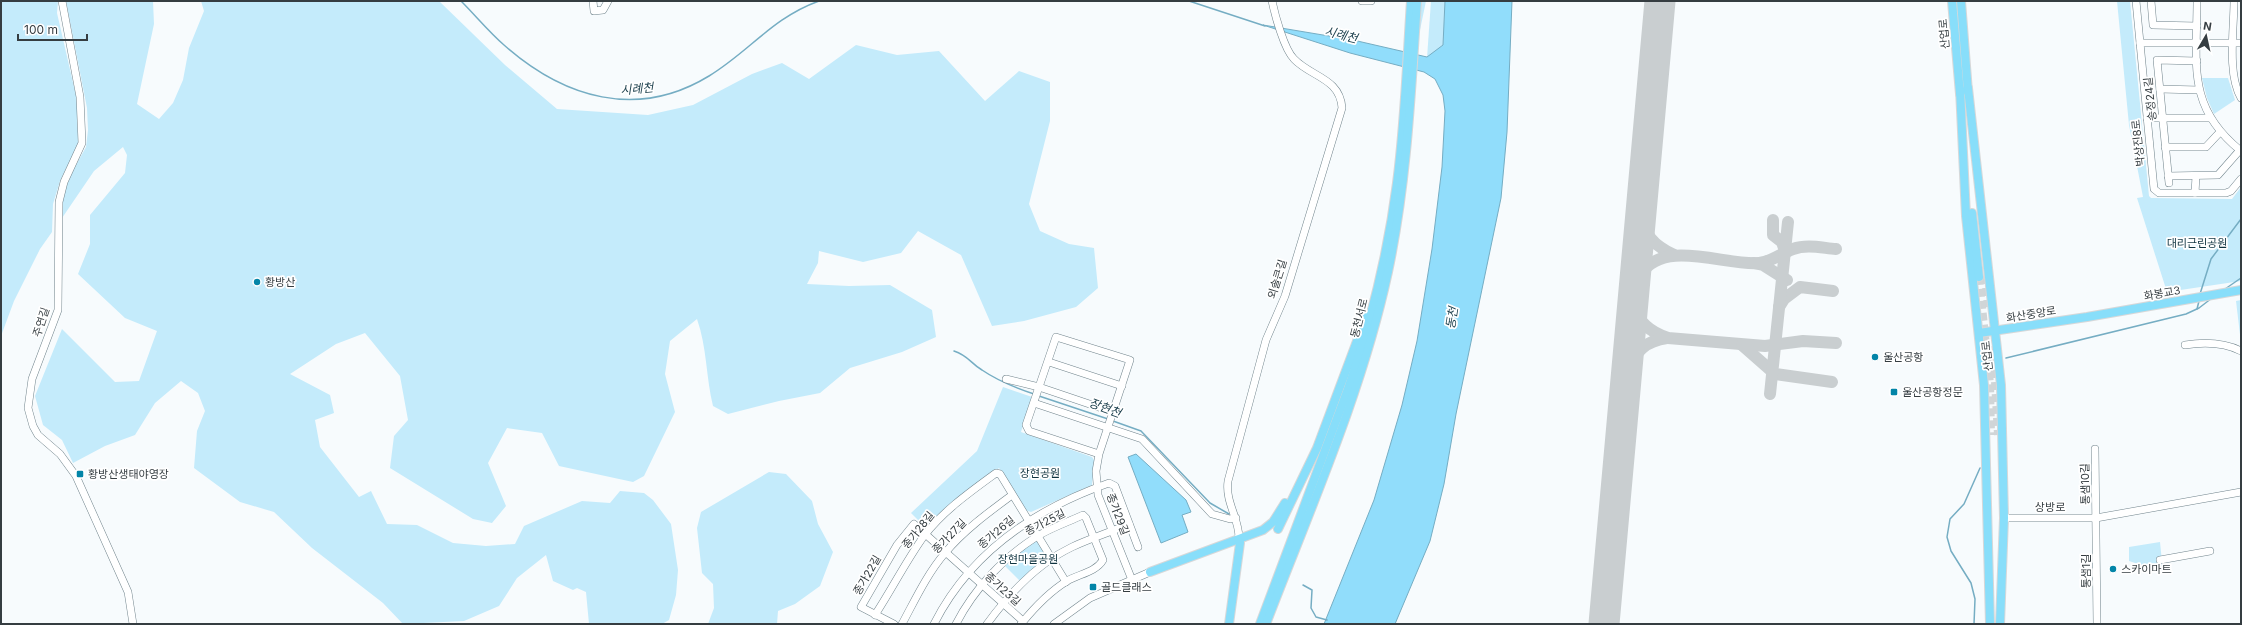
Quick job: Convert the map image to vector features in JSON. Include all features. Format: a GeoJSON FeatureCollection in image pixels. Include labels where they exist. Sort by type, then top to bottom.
{"type":"FeatureCollection","features":[{"type":"Feature","properties":{"kind":"main road","name":"동천서로"},"geometry":{"type":"LineString","coordinates":[[1411,1],[1412,40]]}},
{"type":"Feature","properties":{"kind":"main road","name":"동천서로"},"geometry":{"type":"LineString","coordinates":[[1260,624],[1362,351],[1382,271],[1397,183],[1417,1]]}},
{"type":"Feature","properties":{"kind":"main road","name":"산업로"},"geometry":{"type":"LineString","coordinates":[[1952,1],[1996,331],[2003,409],[2004,518],[2000,624]]}},
{"type":"Feature","properties":{"kind":"main road","name":"산업로"},"geometry":{"type":"LineString","coordinates":[[1961,1],[1965,194],[1986,408],[1990,624]]}},
{"type":"Feature","properties":{"kind":"main road","name":"산업로"},"geometry":{"type":"LineString","coordinates":[[1964,88],[1982,276]]}},
{"type":"Feature","properties":{"kind":"main road","name":"동천서로"},"geometry":{"type":"LineString","coordinates":[[1266,624],[1368,352],[1396,232],[1403,183],[1407,95]]}},
{"type":"Feature","properties":{"kind":"main road"},"geometry":{"type":"LineString","coordinates":[[1278,529],[1317,448],[1382,271]]}},
{"type":"Feature","properties":{"kind":"main road","name":"화봉교3"},"geometry":{"type":"LineString","coordinates":[[2087,317],[2241,290]]}},
{"type":"Feature","properties":{"kind":"main road","name":"화산중앙로"},"geometry":{"type":"LineString","coordinates":[[1979,333],[2087,317]]}},
{"type":"Feature","properties":{"kind":"main road"},"geometry":{"type":"LineString","coordinates":[[1150,572],[1230,542],[1242,539],[1268,526],[1281,512],[1333,405]]}},
{"type":"Feature","properties":{"kind":"main road","name":"산업로"},"geometry":{"type":"LineString","coordinates":[[1990,624],[1995,435],[2000,624]]}},
{"type":"Feature","properties":{"kind":"main road"},"geometry":{"type":"LineString","coordinates":[[1229,624],[1242,539]]}},
{"type":"Feature","properties":{"kind":"street","name":"주연길"},"geometry":{"type":"LineString","coordinates":[[62,1],[80,97],[82,143],[64,182],[59,202],[58,310],[32,379],[28,408],[33,426],[38,435],[60,454],[76,476],[128,592],[133,624]]}},
{"type":"Feature","properties":{"kind":"street"},"geometry":{"type":"LineString","coordinates":[[593,1],[594,11],[603,10],[608,1]]}},
{"type":"Feature","properties":{"kind":"street","name":"외솔큰길"},"geometry":{"type":"LineString","coordinates":[[1242,539],[1239,525],[1228,496],[1228,481],[1266,340],[1285,296],[1342,108],[1339,95],[1329,81],[1301,65],[1293,58],[1288,48],[1272,1]]}},
{"type":"Feature","properties":{"kind":"street"},"geometry":{"type":"LineString","coordinates":[[1362,1],[1371,1]]}},
{"type":"Feature","properties":{"kind":"street","name":"박상진8로"},"geometry":{"type":"LineString","coordinates":[[2136,1],[2154,189],[2159,193],[2226,193],[2241,179]]}},
{"type":"Feature","properties":{"kind":"street"},"geometry":{"type":"LineString","coordinates":[[2151,1],[2154,25],[2197,26]]}},
{"type":"Feature","properties":{"kind":"street"},"geometry":{"type":"LineString","coordinates":[[2197,1],[2197,61],[2199,90],[2210,118],[2220,132],[2240,151]]}},
{"type":"Feature","properties":{"kind":"street"},"geometry":{"type":"LineString","coordinates":[[2234,1],[2237,26],[2237,61],[2234,79],[2241,98]]}},
{"type":"Feature","properties":{"kind":"street"},"geometry":{"type":"LineString","coordinates":[[2140,43],[2237,43]]}},
{"type":"Feature","properties":{"kind":"street","name":"송정24길"},"geometry":{"type":"LineString","coordinates":[[2197,61],[2157,60],[2168,179],[2218,175],[2240,151]]}},
{"type":"Feature","properties":{"kind":"street"},"geometry":{"type":"LineString","coordinates":[[2160,89],[2199,90]]}},
{"type":"Feature","properties":{"kind":"street"},"geometry":{"type":"LineString","coordinates":[[2147,118],[2210,118]]}},
{"type":"Feature","properties":{"kind":"street"},"geometry":{"type":"LineString","coordinates":[[2165,147],[2206,147],[2220,132]]}},
{"type":"Feature","properties":{"kind":"street"},"geometry":{"type":"LineString","coordinates":[[2195,193],[2196,176]]}},
{"type":"Feature","properties":{"kind":"street","name":"종가29길"},"geometry":{"type":"LineString","coordinates":[[1099,454],[1029,431],[1026,425],[1049,362],[1056,337],[1130,360],[1099,454],[1096,471],[1096,488],[1132,580]]}},
{"type":"Feature","properties":{"kind":"street"},"geometry":{"type":"LineString","coordinates":[[2185,345],[2204,342],[2229,346],[2241,351]]}},
{"type":"Feature","properties":{"kind":"street"},"geometry":{"type":"LineString","coordinates":[[1049,362],[1122,386]]}},
{"type":"Feature","properties":{"kind":"street"},"geometry":{"type":"LineString","coordinates":[[1006,379],[1112,414]]}},
{"type":"Feature","properties":{"kind":"street"},"geometry":{"type":"LineString","coordinates":[[1034,402],[1142,439],[1212,514],[1230,520],[1236,518]]}},
{"type":"Feature","properties":{"kind":"street","name":"통샘10길"},"geometry":{"type":"LineString","coordinates":[[2095,449],[2096,518]]}},
{"type":"Feature","properties":{"kind":"street","name":"종가28길"},"geometry":{"type":"LineString","coordinates":[[875,615],[897,576],[925,535],[951,507],[996,473],[1000,474],[1012,495]]}},
{"type":"Feature","properties":{"kind":"street","name":"종가26길"},"geometry":{"type":"LineString","coordinates":[[934,624],[968,572],[995,545],[1029,520],[1061,502],[1109,483],[1115,486],[1138,547]]}},
{"type":"Feature","properties":{"kind":"street","name":"상방로"},"geometry":{"type":"LineString","coordinates":[[2004,518],[2096,518],[2241,492]]}},
{"type":"Feature","properties":{"kind":"street"},"geometry":{"type":"LineString","coordinates":[[1012,495],[1029,520],[1037,536],[1066,582]]}},
{"type":"Feature","properties":{"kind":"street","name":"종가27길"},"geometry":{"type":"LineString","coordinates":[[902,624],[922,586],[945,553],[987,513],[1012,495]]}},
{"type":"Feature","properties":{"kind":"street","name":"종가25길"},"geometry":{"type":"LineString","coordinates":[[956,624],[965,606],[982,584],[1020,548],[1037,536],[1083,515],[1086,518],[1094,538]]}},
{"type":"Feature","properties":{"kind":"street","name":"통샘1길"},"geometry":{"type":"LineString","coordinates":[[2096,518],[2097,624]]}},
{"type":"Feature","properties":{"kind":"street","name":"종가23길"},"geometry":{"type":"LineString","coordinates":[[914,524],[945,553],[982,584],[1022,623]]}},
{"type":"Feature","properties":{"kind":"street","name":"종가22길"},"geometry":{"type":"LineString","coordinates":[[894,624],[861,607],[897,545],[914,524]]}},
{"type":"Feature","properties":{"kind":"street"},"geometry":{"type":"LineString","coordinates":[[987,624],[1002,603],[1051,559],[1072,547],[1129,524]]}},
{"type":"Feature","properties":{"kind":"street"},"geometry":{"type":"LineString","coordinates":[[1022,623],[1041,602],[1066,582],[1099,566],[1104,560],[1094,538]]}},
{"type":"Feature","properties":{"kind":"street"},"geometry":{"type":"LineString","coordinates":[[2160,560],[2210,551]]}},
{"type":"Feature","properties":{"kind":"street"},"geometry":{"type":"LineString","coordinates":[[1054,624],[1090,598],[1150,572]]}},
{"type":"Feature","properties":{"kind":"green space"},"geometry":{"type":"Polygon","coordinates":[[[1,1],[58,1],[57,13],[77,100],[78,144],[60,181],[53,204],[52,232],[40,249],[14,301],[1,336],[1,1]]]}},
{"type":"Feature","properties":{"kind":"green space"},"geometry":{"type":"Polygon","coordinates":[[[66,1],[153,1],[154,24],[137,104],[159,119],[173,103],[183,80],[189,48],[204,11],[201,1],[439,1],[505,65],[557,109],[648,115],[693,105],[752,74],[782,63],[809,79],[856,45],[897,55],[939,51],[985,101],[1019,71],[1050,82],[1050,121],[1029,204],[1040,231],[1069,244],[1094,248],[1098,288],[1076,307],[1024,321],[992,326],[961,255],[918,231],[901,253],[863,262],[819,251],[818,263],[807,284],[849,286],[890,285],[932,310],[936,337],[902,352],[850,368],[820,393],[779,401],[728,414],[713,406],[703,340],[697,319],[670,341],[665,374],[675,412],[644,476],[633,482],[559,466],[542,433],[507,428],[488,463],[506,506],[492,523],[473,519],[390,468],[394,436],[408,420],[400,376],[365,333],[336,344],[290,374],[330,395],[334,413],[315,420],[320,447],[359,497],[371,491],[387,524],[417,525],[453,543],[486,546],[515,544],[524,526],[582,501],[610,503],[620,491],[644,493],[653,500],[671,524],[678,570],[676,595],[669,620],[662,624],[589,624],[586,592],[577,588],[573,590],[553,581],[546,555],[517,578],[499,606],[464,621],[403,624],[383,603],[312,548],[274,512],[240,502],[194,468],[197,431],[205,411],[198,393],[181,381],[155,403],[135,435],[105,446],[73,463],[62,440],[43,425],[35,396],[62,329],[115,382],[139,381],[157,331],[125,318],[78,274],[90,244],[90,215],[125,173],[127,155],[123,147],[94,171],[60,221],[63,196],[71,174],[86,147],[88,130],[87,108],[66,1]]]}},
{"type":"Feature","properties":{"kind":"green space"},"geometry":{"type":"Polygon","coordinates":[[[1421,1],[1426,1],[1419,30],[1421,1]]]}},
{"type":"Feature","properties":{"kind":"green space"},"geometry":{"type":"Polygon","coordinates":[[[1431,1],[1445,1],[1443,45],[1427,58],[1431,1]]]}},
{"type":"Feature","properties":{"kind":"green space","name":"대리근린공원"},"geometry":{"type":"Polygon","coordinates":[[[2117,1],[2130,1],[2149,196],[2151,198],[2232,199],[2241,187],[2241,281],[2167,292],[2137,198],[2143,197],[2129,125],[2117,1]]]}},
{"type":"Feature","properties":{"kind":"green space"},"geometry":{"type":"Polygon","coordinates":[[[2202,78],[2228,78],[2235,100],[2214,114],[2207,98],[2202,78]]]}},
{"type":"Feature","properties":{"kind":"green space"},"geometry":{"type":"Polygon","coordinates":[[[2241,300],[2241,343],[2236,301],[2241,300]]]}},
{"type":"Feature","properties":{"kind":"green space","name":"장현공원"},"geometry":{"type":"Polygon","coordinates":[[[1003,387],[1032,397],[1021,432],[1092,457],[1094,460],[1092,485],[1031,512],[1025,510],[999,468],[961,497],[927,529],[911,513],[977,451],[1003,387]]]}},
{"type":"Feature","properties":{"kind":"green space"},"geometry":{"type":"Polygon","coordinates":[[[769,472],[786,474],[812,501],[818,524],[833,552],[820,586],[795,604],[778,611],[777,624],[708,624],[714,608],[713,584],[702,573],[697,528],[701,512],[769,472]]]}},
{"type":"Feature","properties":{"kind":"green space","name":"장현마을공원"},"geometry":{"type":"Polygon","coordinates":[[[1034,541],[1038,541],[1046,555],[1046,561],[1020,581],[1004,565],[1034,541]]]}},
{"type":"Feature","properties":{"kind":"green space"},"geometry":{"type":"Polygon","coordinates":[[[2160,542],[2163,572],[2129,561],[2129,547],[2160,542]]]}},
{"type":"Feature","properties":{"kind":"water","name":"동천"},"geometry":{"type":"Polygon","coordinates":[[[1445,1],[1512,1],[1507,132],[1501,198],[1456,414],[1444,484],[1430,541],[1395,624],[1324,624],[1374,500],[1402,405],[1417,341],[1432,249],[1442,167],[1445,111],[1443,95],[1435,79],[1424,72],[1350,53],[1263,25],[1353,40],[1427,57],[1443,45],[1445,1]]]}},
{"type":"Feature","properties":{"kind":"water"},"geometry":{"type":"Polygon","coordinates":[[[1136,454],[1186,500],[1191,512],[1182,515],[1188,532],[1161,543],[1128,457],[1136,454]]]}},
{"type":"Feature","properties":{"kind":"waterway","name":"시례천"},"geometry":{"type":"LineString","coordinates":[[461,1],[504,45],[527,63],[551,78],[576,90],[602,97],[628,100],[655,97],[682,89],[709,76],[788,16],[819,1]]}},
{"type":"Feature","properties":{"kind":"waterway","name":"시례천"},"geometry":{"type":"LineString","coordinates":[[1189,1],[1265,26]]}},
{"type":"Feature","properties":{"kind":"waterway"},"geometry":{"type":"LineString","coordinates":[[2200,294],[2211,259],[2241,219]]}},
{"type":"Feature","properties":{"kind":"waterway"},"geometry":{"type":"LineString","coordinates":[[2225,289],[2241,278]]}},
{"type":"Feature","properties":{"kind":"waterway"},"geometry":{"type":"LineString","coordinates":[[2006,358],[2186,314],[2199,308],[2212,298]]}},
{"type":"Feature","properties":{"kind":"waterway"},"geometry":{"type":"LineString","coordinates":[[2197,309],[2199,301]]}},
{"type":"Feature","properties":{"kind":"waterway","name":"장현천"},"geometry":{"type":"LineString","coordinates":[[954,351],[966,357],[994,378],[1034,394]]}},
{"type":"Feature","properties":{"kind":"waterway","name":"장현천"},"geometry":{"type":"LineString","coordinates":[[1039,396],[1108,419]]}},
{"type":"Feature","properties":{"kind":"waterway","name":"장현천"},"geometry":{"type":"LineString","coordinates":[[1113,421],[1141,431],[1210,503],[1229,514]]}},
{"type":"Feature","properties":{"kind":"waterway"},"geometry":{"type":"LineString","coordinates":[[1974,624],[1975,599],[1971,583],[1951,551],[1947,537],[1950,519],[1964,504],[1980,468]]}},
{"type":"Feature","properties":{"kind":"waterway","name":"장현천"},"geometry":{"type":"LineString","coordinates":[[1303,585],[1312,590],[1311,608],[1316,617],[1327,620]]}},
{"type":"Feature","properties":{"kind":"taxiway"},"geometry":{"type":"LineString","coordinates":[[1641,212],[1642,220],[1647,233],[1655,243],[1674,255]]}},
{"type":"Feature","properties":{"kind":"taxiway"},"geometry":{"type":"LineString","coordinates":[[1773,220],[1773,235],[1782,242],[1784,248]]}},
{"type":"Feature","properties":{"kind":"taxiway"},"geometry":{"type":"LineString","coordinates":[[1770,394],[1788,222]]}},
{"type":"Feature","properties":{"kind":"taxiway"},"geometry":{"type":"LineString","coordinates":[[1836,249],[1814,247],[1798,248],[1768,261],[1759,263],[1745,263],[1679,255],[1664,258],[1651,263],[1641,274],[1635,289],[1635,306],[1639,318],[1647,327],[1668,338],[1765,346],[1803,341],[1836,343]]}},
{"type":"Feature","properties":{"kind":"taxiway"},"geometry":{"type":"LineString","coordinates":[[1754,263],[1763,265],[1787,280]]}},
{"type":"Feature","properties":{"kind":"taxiway"},"geometry":{"type":"LineString","coordinates":[[1779,307],[1784,299],[1800,287],[1833,291]]}},
{"type":"Feature","properties":{"kind":"taxiway"},"geometry":{"type":"LineString","coordinates":[[1627,371],[1634,358],[1642,348],[1659,339],[1667,338]]}},
{"type":"Feature","properties":{"kind":"taxiway"},"geometry":{"type":"LineString","coordinates":[[1742,345],[1775,374],[1832,382]]}},
{"type":"Feature","properties":{"kind":"runway"},"geometry":{"type":"LineString","coordinates":[[1604,624],[1660,1]]}},
{"type":"Feature","properties":{"kind":"tunnel"},"geometry":{"type":"LineString","coordinates":[[1985,276],[1988,307]]}},
{"type":"Feature","properties":{"kind":"tunnel"},"geometry":{"type":"LineString","coordinates":[[1979,277],[1990,384],[1991,435]]}},
{"type":"Feature","properties":{"kind":"tunnel"},"geometry":{"type":"LineString","coordinates":[[1993,346],[1998,435]]}},
{"type":"Feature","properties":{"kind":"place","name":"황방산"},"geometry":{"type":"Point","coordinates":[257,282]}},
{"type":"Feature","properties":{"kind":"place","name":"울산공항"},"geometry":{"type":"Point","coordinates":[1875,357]}},
{"type":"Feature","properties":{"kind":"place","name":"울산공항정문"},"geometry":{"type":"Point","coordinates":[1894,392]}},
{"type":"Feature","properties":{"kind":"place","name":"황방산생태야영장"},"geometry":{"type":"Point","coordinates":[80,474]}},
{"type":"Feature","properties":{"kind":"place","name":"스카이마트"},"geometry":{"type":"Point","coordinates":[2113,569]}},
{"type":"Feature","properties":{"kind":"place","name":"골드클래스"},"geometry":{"type":"Point","coordinates":[1093,587]}}]}
